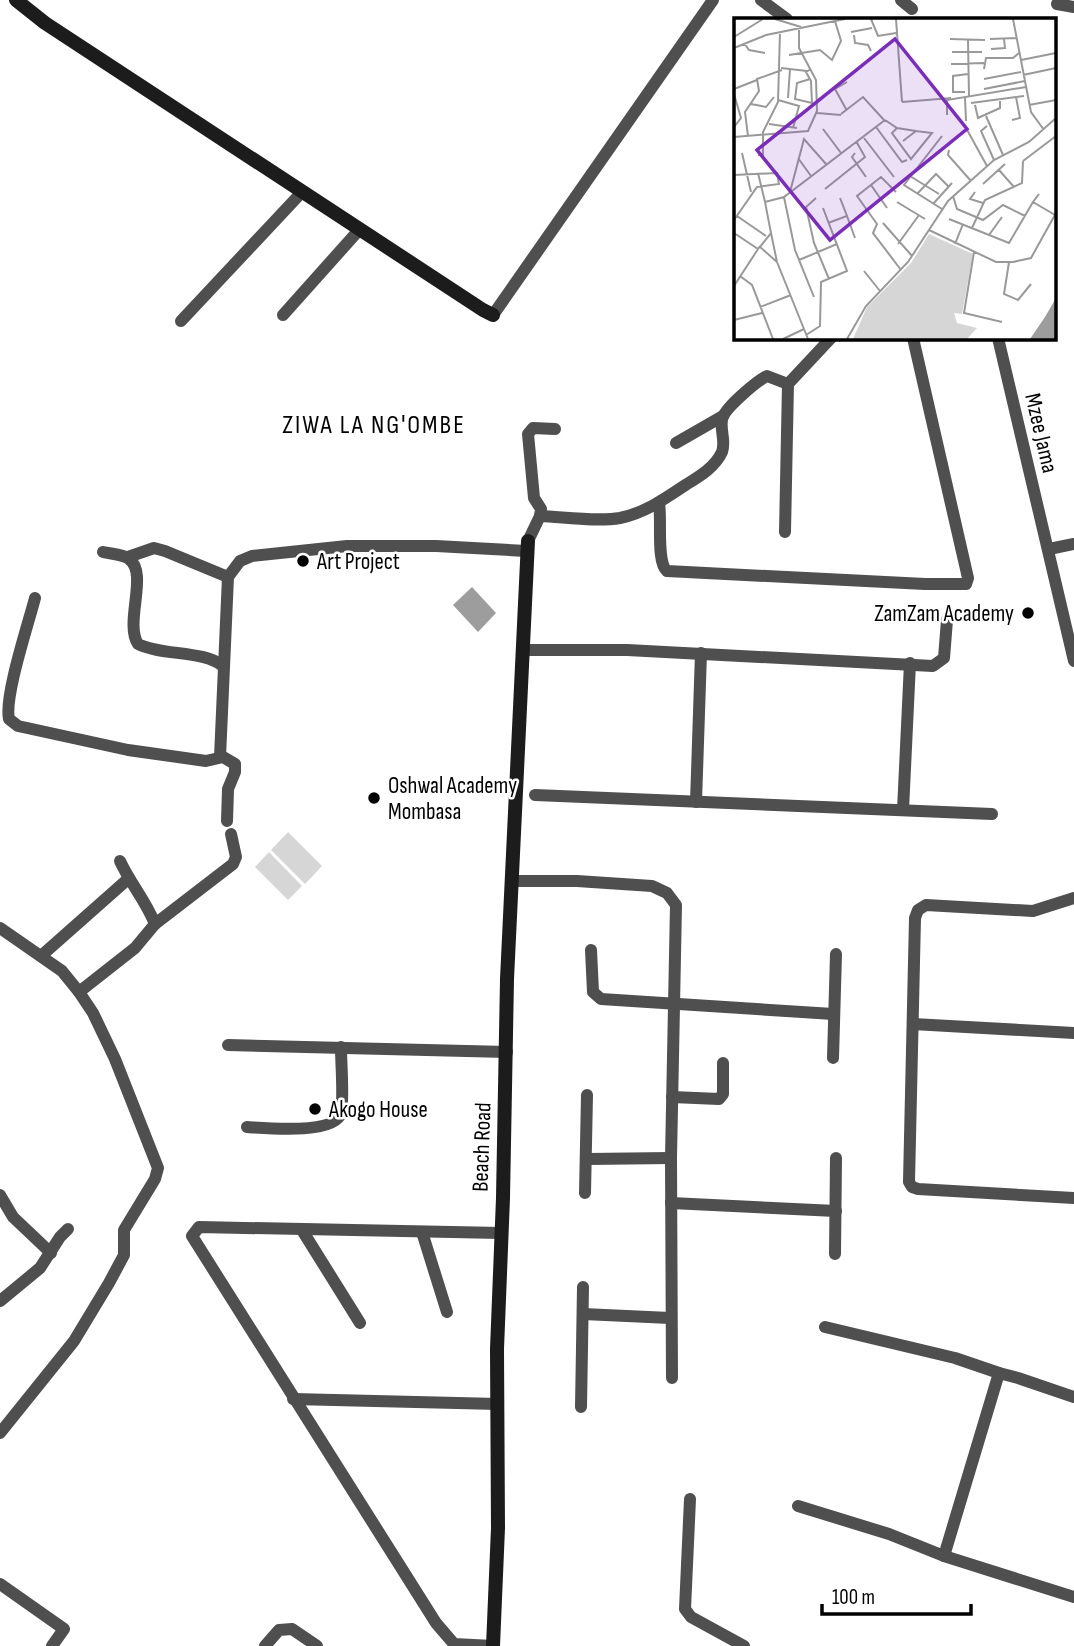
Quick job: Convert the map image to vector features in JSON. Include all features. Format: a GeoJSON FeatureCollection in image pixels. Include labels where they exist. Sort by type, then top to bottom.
{"type":"FeatureCollection","features":[{"type":"Feature","properties":{"kind":"main road"},"geometry":{"type":"LineString","coordinates":[[16,0],[46,23],[359,230],[493,315]]}},
{"type":"Feature","properties":{"kind":"main road","name":"Beach Road"},"geometry":{"type":"LineString","coordinates":[[493,1646],[498,1528],[496,1349],[511,881],[527,546]]}},
{"type":"Feature","properties":{"kind":"street"},"geometry":{"type":"LineString","coordinates":[[493,315],[713,0]]}},
{"type":"Feature","properties":{"kind":"street"},"geometry":{"type":"LineString","coordinates":[[761,0],[786,18]]}},
{"type":"Feature","properties":{"kind":"street"},"geometry":{"type":"LineString","coordinates":[[901,0],[912,9]]}},
{"type":"Feature","properties":{"kind":"street"},"geometry":{"type":"LineString","coordinates":[[1057,4],[1074,7]]}},
{"type":"Feature","properties":{"kind":"street"},"geometry":{"type":"LineString","coordinates":[[181,321],[302,192]]}},
{"type":"Feature","properties":{"kind":"street"},"geometry":{"type":"LineString","coordinates":[[282,315],[359,230]]}},
{"type":"Feature","properties":{"kind":"street"},"geometry":{"type":"LineString","coordinates":[[785,532],[788,384],[829,340]]}},
{"type":"Feature","properties":{"kind":"street"},"geometry":{"type":"LineString","coordinates":[[659,503],[662,519],[661,558],[662,566],[667,571],[966,584],[968,578],[962,546],[913,340]]}},
{"type":"Feature","properties":{"kind":"street","name":"Mzee Jama"},"geometry":{"type":"LineString","coordinates":[[998,340],[1074,662]]}},
{"type":"Feature","properties":{"kind":"street"},"geometry":{"type":"LineString","coordinates":[[676,443],[723,416],[762,379],[771,377],[788,384]]}},
{"type":"Feature","properties":{"kind":"street"},"geometry":{"type":"LineString","coordinates":[[540,516],[611,519],[659,503],[705,473],[718,458],[724,444],[723,416]]}},
{"type":"Feature","properties":{"kind":"street"},"geometry":{"type":"LineString","coordinates":[[220,757],[228,577],[240,561],[252,556],[347,546],[527,546],[541,509],[534,498],[528,434],[533,428],[555,429]]}},
{"type":"Feature","properties":{"kind":"street"},"geometry":{"type":"LineString","coordinates":[[1049,549],[1074,544]]}},
{"type":"Feature","properties":{"kind":"street"},"geometry":{"type":"LineString","coordinates":[[103,552],[128,557],[154,548],[228,577]]}},
{"type":"Feature","properties":{"kind":"street"},"geometry":{"type":"LineString","coordinates":[[128,557],[134,563],[137,575],[133,630],[138,644],[210,658],[223,666]]}},
{"type":"Feature","properties":{"kind":"street"},"geometry":{"type":"LineString","coordinates":[[35,598],[13,681],[8,713],[11,721],[29,729],[128,750],[206,761],[220,757],[232,761],[236,768],[228,789],[227,821]]}},
{"type":"Feature","properties":{"kind":"street"},"geometry":{"type":"LineString","coordinates":[[522,650],[545,648],[701,653],[933,666],[943,661],[947,620]]}},
{"type":"Feature","properties":{"kind":"street"},"geometry":{"type":"LineString","coordinates":[[696,802],[701,653]]}},
{"type":"Feature","properties":{"kind":"street"},"geometry":{"type":"LineString","coordinates":[[904,810],[910,663]]}},
{"type":"Feature","properties":{"kind":"street"},"geometry":{"type":"LineString","coordinates":[[535,795],[992,814]]}},
{"type":"Feature","properties":{"kind":"street"},"geometry":{"type":"LineString","coordinates":[[79,992],[135,948],[155,924],[233,864],[236,857],[232,834]]}},
{"type":"Feature","properties":{"kind":"street"},"geometry":{"type":"LineString","coordinates":[[120,861],[128,879],[145,901],[155,924]]}},
{"type":"Feature","properties":{"kind":"street"},"geometry":{"type":"LineString","coordinates":[[41,956],[128,879]]}},
{"type":"Feature","properties":{"kind":"street"},"geometry":{"type":"LineString","coordinates":[[511,881],[652,886],[667,893],[677,909],[671,1158],[672,1378]]}},
{"type":"Feature","properties":{"kind":"street"},"geometry":{"type":"LineString","coordinates":[[1074,898],[1032,911],[961,906],[921,907],[915,918],[909,1120],[910,1185],[918,1189],[1074,1198]]}},
{"type":"Feature","properties":{"kind":"street"},"geometry":{"type":"LineString","coordinates":[[0,928],[62,971],[93,1013],[157,1161],[158,1173],[124,1230],[124,1255],[103,1294],[74,1341],[0,1433]]}},
{"type":"Feature","properties":{"kind":"street"},"geometry":{"type":"LineString","coordinates":[[591,950],[592,986],[597,997],[834,1014]]}},
{"type":"Feature","properties":{"kind":"street"},"geometry":{"type":"LineString","coordinates":[[833,1058],[835,954]]}},
{"type":"Feature","properties":{"kind":"street"},"geometry":{"type":"LineString","coordinates":[[913,1024],[1074,1033]]}},
{"type":"Feature","properties":{"kind":"street"},"geometry":{"type":"LineString","coordinates":[[228,1045],[507,1052]]}},
{"type":"Feature","properties":{"kind":"street"},"geometry":{"type":"LineString","coordinates":[[247,1128],[319,1127],[335,1122],[341,1113],[341,1047]]}},
{"type":"Feature","properties":{"kind":"street"},"geometry":{"type":"LineString","coordinates":[[672,1097],[719,1099],[723,1094],[723,1063]]}},
{"type":"Feature","properties":{"kind":"street"},"geometry":{"type":"LineString","coordinates":[[585,1193],[587,1095]]}},
{"type":"Feature","properties":{"kind":"street"},"geometry":{"type":"LineString","coordinates":[[587,1159],[671,1158]]}},
{"type":"Feature","properties":{"kind":"street"},"geometry":{"type":"LineString","coordinates":[[835,1254],[836,1158]]}},
{"type":"Feature","properties":{"kind":"street"},"geometry":{"type":"LineString","coordinates":[[0,1195],[13,1217],[51,1253]]}},
{"type":"Feature","properties":{"kind":"street"},"geometry":{"type":"LineString","coordinates":[[671,1203],[836,1211]]}},
{"type":"Feature","properties":{"kind":"street"},"geometry":{"type":"LineString","coordinates":[[493,1646],[457,1645],[448,1639],[403,1573],[192,1236],[199,1227],[501,1233]]}},
{"type":"Feature","properties":{"kind":"street"},"geometry":{"type":"LineString","coordinates":[[0,1301],[31,1277],[68,1228]]}},
{"type":"Feature","properties":{"kind":"street"},"geometry":{"type":"LineString","coordinates":[[302,1230],[360,1323]]}},
{"type":"Feature","properties":{"kind":"street"},"geometry":{"type":"LineString","coordinates":[[422,1232],[447,1311]]}},
{"type":"Feature","properties":{"kind":"street"},"geometry":{"type":"LineString","coordinates":[[581,1407],[583,1287]]}},
{"type":"Feature","properties":{"kind":"street"},"geometry":{"type":"LineString","coordinates":[[583,1314],[670,1318]]}},
{"type":"Feature","properties":{"kind":"street"},"geometry":{"type":"LineString","coordinates":[[825,1327],[955,1358],[1074,1397]]}},
{"type":"Feature","properties":{"kind":"street"},"geometry":{"type":"LineString","coordinates":[[944,1556],[999,1373]]}},
{"type":"Feature","properties":{"kind":"street"},"geometry":{"type":"LineString","coordinates":[[293,1399],[498,1404]]}},
{"type":"Feature","properties":{"kind":"street"},"geometry":{"type":"LineString","coordinates":[[690,1499],[685,1609],[691,1617],[744,1646]]}},
{"type":"Feature","properties":{"kind":"street"},"geometry":{"type":"LineString","coordinates":[[798,1506],[1074,1597]]}},
{"type":"Feature","properties":{"kind":"street"},"geometry":{"type":"LineString","coordinates":[[0,1584],[64,1629],[52,1646]]}},
{"type":"Feature","properties":{"kind":"street"},"geometry":{"type":"LineString","coordinates":[[265,1646],[279,1630],[292,1629],[317,1646]]}},
{"type":"Feature","properties":{"kind":"shaded area"},"geometry":{"type":"Polygon","coordinates":[[[472,587],[496,613],[478,632],[453,605],[472,587]]]}},
{"type":"Feature","properties":{"kind":"shaded area"},"geometry":{"type":"Polygon","coordinates":[[[288,832],[322,866],[305,884],[271,850],[288,832]]]}},
{"type":"Feature","properties":{"kind":"shaded area"},"geometry":{"type":"Polygon","coordinates":[[[269,852],[302,886],[288,900],[255,867],[269,852]]]}},
{"type":"Feature","properties":{"kind":"place","name":"Art Project"},"geometry":{"type":"Point","coordinates":[303,561]}},
{"type":"Feature","properties":{"kind":"place","name":"ZamZam Academy"},"geometry":{"type":"Point","coordinates":[1028,613]}},
{"type":"Feature","properties":{"kind":"place","name":"Oshwal Academy Mombasa"},"geometry":{"type":"Point","coordinates":[374,798]}},
{"type":"Feature","properties":{"kind":"place","name":"Akogo House"},"geometry":{"type":"Point","coordinates":[315,1109]}},
{"type":"Feature","properties":{"kind":"district","name":"ZIWA LA NG'OMBE"},"geometry":{"type":"Point","coordinates":[374,424]}}]}
